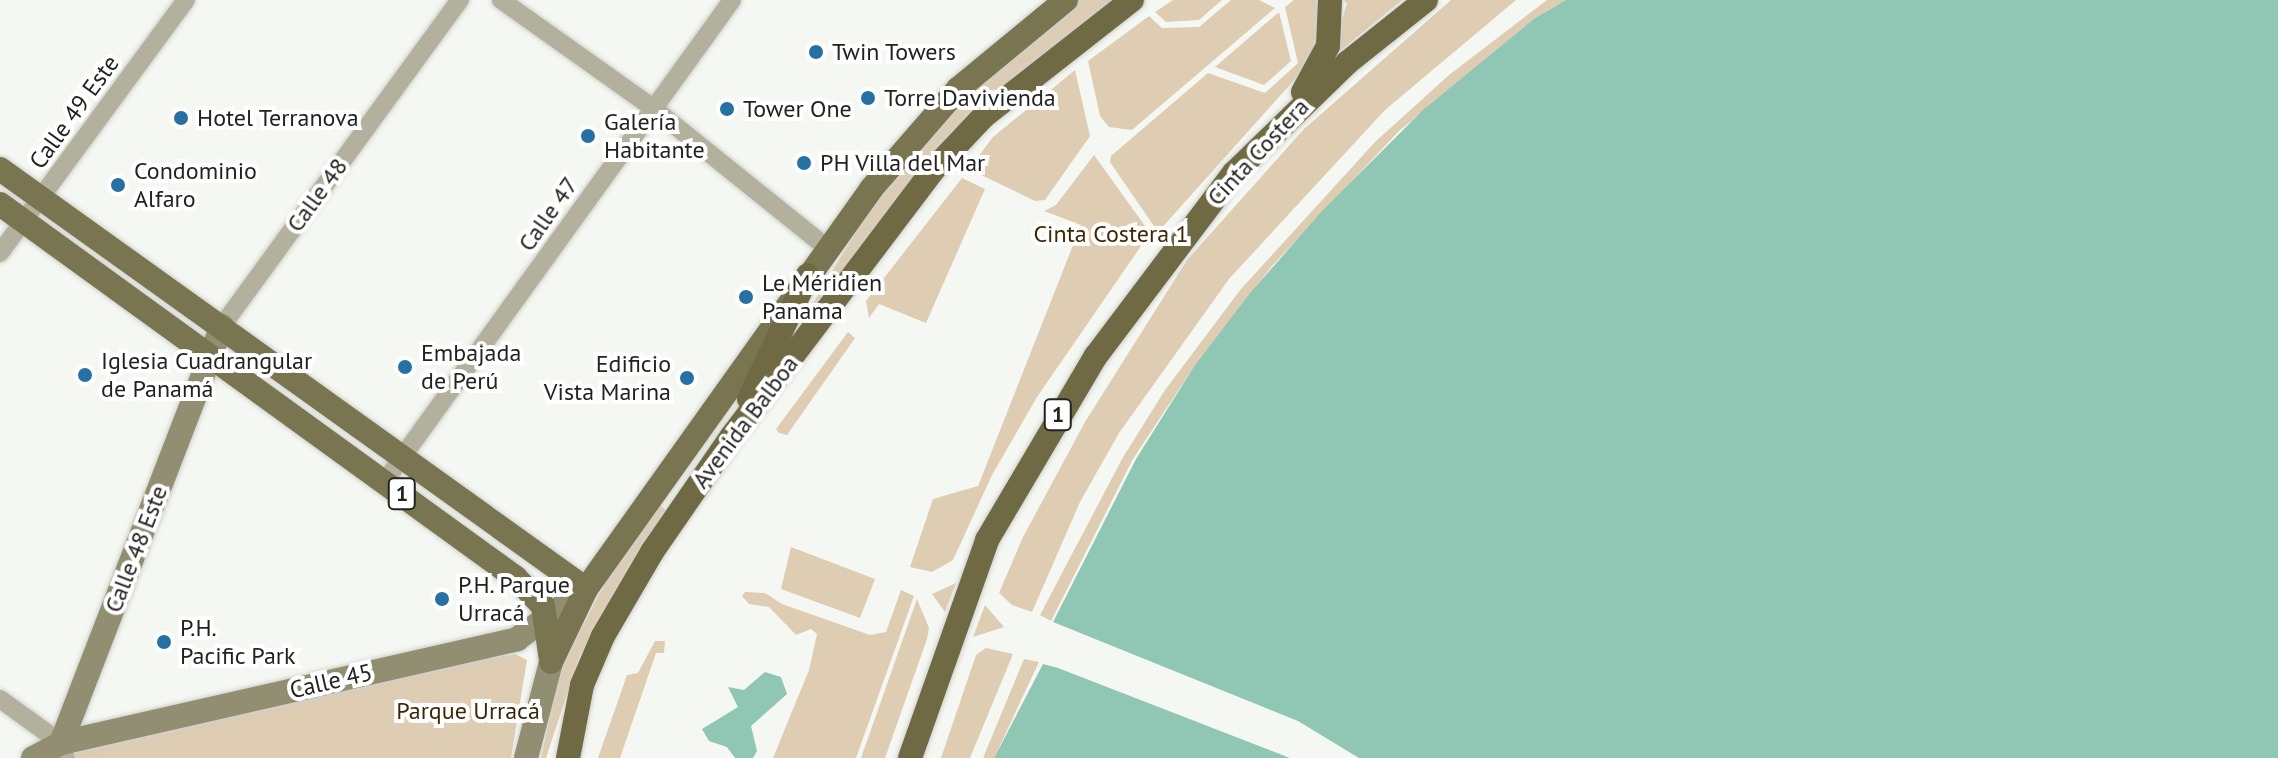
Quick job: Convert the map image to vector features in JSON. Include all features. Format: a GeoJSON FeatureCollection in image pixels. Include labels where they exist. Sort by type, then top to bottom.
{"type":"FeatureCollection","features":[{"type":"Feature","properties":{"kind":"highway","name":"Avenida Balboa"},"geometry":{"type":"LineString","coordinates":[[568,758],[582,685],[628,590],[732,436],[934,169],[996,107],[1132,0]]}},
{"type":"Feature","properties":{"kind":"highway"},"geometry":{"type":"LineString","coordinates":[[1286,118],[1328,46],[1330,0]]}},
{"type":"Feature","properties":{"kind":"highway","name":"Cinta Costera"},"geometry":{"type":"LineString","coordinates":[[910,758],[987,540],[1036,453],[1145,285],[1234,173],[1286,118],[1426,0]]}},
{"type":"Feature","properties":{"kind":"highway"},"geometry":{"type":"LineString","coordinates":[[732,436],[808,275]]}},
{"type":"Feature","properties":{"kind":"highway"},"geometry":{"type":"LineString","coordinates":[[553,758],[582,685]]}},
{"type":"Feature","properties":{"kind":"main road","name":"Avenida Balboa"},"geometry":{"type":"LineString","coordinates":[[557,622],[586,589],[827,248],[912,138],[958,89],[1066,0]]}},
{"type":"Feature","properties":{"kind":"main road","name":"1"},"geometry":{"type":"LineString","coordinates":[[0,169],[586,589]]}},
{"type":"Feature","properties":{"kind":"main road","name":"1"},"geometry":{"type":"LineString","coordinates":[[0,204],[385,481],[531,591],[557,622],[551,662],[526,758]]}},
{"type":"Feature","properties":{"kind":"main road","name":"Calle 48"},"geometry":{"type":"LineString","coordinates":[[210,356],[222,326]]}},
{"type":"Feature","properties":{"kind":"main road","name":"Calle 48 Este"},"geometry":{"type":"LineString","coordinates":[[64,750],[210,356]]}},
{"type":"Feature","properties":{"kind":"main road","name":"Calle 45"},"geometry":{"type":"LineString","coordinates":[[33,758],[517,639],[557,622]]}},
{"type":"Feature","properties":{"kind":"street","name":"Calle 49 Este"},"geometry":{"type":"LineString","coordinates":[[0,253],[186,0]]}},
{"type":"Feature","properties":{"kind":"street","name":"Calle 48"},"geometry":{"type":"LineString","coordinates":[[222,326],[460,0]]}},
{"type":"Feature","properties":{"kind":"street"},"geometry":{"type":"LineString","coordinates":[[501,0],[653,108],[827,248]]}},
{"type":"Feature","properties":{"kind":"street","name":"Calle 47"},"geometry":{"type":"LineString","coordinates":[[385,481],[732,0]]}},
{"type":"Feature","properties":{"kind":"street"},"geometry":{"type":"LineString","coordinates":[[0,699],[64,750]]}},
{"type":"Feature","properties":{"kind":"green space"},"geometry":{"type":"Polygon","coordinates":[[[1076,0],[1115,0],[1017,74],[929,157],[774,368],[870,208],[980,80],[1076,0]]]}},
{"type":"Feature","properties":{"kind":"green space"},"geometry":{"type":"Polygon","coordinates":[[[1173,0],[1222,0],[1199,20],[1166,22],[1155,12],[1173,0]]]}},
{"type":"Feature","properties":{"kind":"green space"},"geometry":{"type":"Polygon","coordinates":[[[1231,0],[1259,0],[1275,8],[1132,130],[1109,127],[1100,116],[1088,61],[1149,16],[1162,28],[1199,27],[1231,0]]]}},
{"type":"Feature","properties":{"kind":"green space"},"geometry":{"type":"Polygon","coordinates":[[[1294,0],[1316,0],[1320,6],[1323,24],[1314,58],[1158,232],[1110,162],[1111,156],[1208,73],[1265,93],[1298,63],[1285,7],[1294,0]]]}},
{"type":"Feature","properties":{"kind":"green space"},"geometry":{"type":"Polygon","coordinates":[[[1344,0],[1402,0],[1329,60],[1347,4],[1344,0]]]}},
{"type":"Feature","properties":{"kind":"green space"},"geometry":{"type":"Polygon","coordinates":[[[1451,0],[1516,0],[1385,110],[1229,279],[1119,433],[1080,502],[1032,612],[1012,605],[999,593],[1023,537],[1085,422],[1187,260],[1304,129],[1451,0]]]}},
{"type":"Feature","properties":{"kind":"green space"},"geometry":{"type":"Polygon","coordinates":[[[1547,0],[1566,0],[1535,18],[1399,131],[1272,266],[1195,365],[1133,459],[1051,621],[1040,615],[1122,459],[1165,390],[1241,289],[1375,142],[1449,75],[1547,0]]]}},
{"type":"Feature","properties":{"kind":"green space"},"geometry":{"type":"Polygon","coordinates":[[[1279,12],[1291,61],[1264,85],[1215,67],[1279,12]]]}},
{"type":"Feature","properties":{"kind":"green space"},"geometry":{"type":"Polygon","coordinates":[[[1075,70],[1090,136],[1045,200],[1035,201],[969,169],[993,137],[1075,70]]]}},
{"type":"Feature","properties":{"kind":"green space","name":"Cinta Costera 1"},"geometry":{"type":"Polygon","coordinates":[[[1094,155],[1150,233],[1037,397],[992,475],[953,560],[932,572],[910,567],[933,499],[978,486],[1081,225],[1044,211],[1056,205],[1094,155]]]}},
{"type":"Feature","properties":{"kind":"green space"},"geometry":{"type":"Polygon","coordinates":[[[962,178],[985,189],[926,323],[879,304],[869,318],[866,301],[962,178]]]}},
{"type":"Feature","properties":{"kind":"green space"},"geometry":{"type":"Polygon","coordinates":[[[848,332],[855,338],[787,435],[779,433],[776,429],[848,332]]]}},
{"type":"Feature","properties":{"kind":"green space"},"geometry":{"type":"Polygon","coordinates":[[[658,504],[667,511],[580,655],[546,758],[541,758],[559,672],[606,581],[658,504]]]}},
{"type":"Feature","properties":{"kind":"green space"},"geometry":{"type":"Polygon","coordinates":[[[791,547],[875,579],[860,618],[781,589],[791,547]]]}},
{"type":"Feature","properties":{"kind":"green space"},"geometry":{"type":"Polygon","coordinates":[[[956,583],[945,612],[932,594],[956,583]]]}},
{"type":"Feature","properties":{"kind":"green space"},"geometry":{"type":"Polygon","coordinates":[[[901,590],[914,596],[856,758],[773,758],[809,670],[817,634],[811,629],[796,635],[769,607],[749,604],[742,596],[745,592],[765,593],[782,604],[870,635],[886,632],[901,590]]]}},
{"type":"Feature","properties":{"kind":"green space"},"geometry":{"type":"Polygon","coordinates":[[[917,599],[929,628],[927,639],[885,758],[861,758],[917,599]]]}},
{"type":"Feature","properties":{"kind":"green space"},"geometry":{"type":"Polygon","coordinates":[[[985,605],[1004,627],[973,637],[985,605]]]}},
{"type":"Feature","properties":{"kind":"green space"},"geometry":{"type":"Polygon","coordinates":[[[655,641],[665,641],[664,653],[656,653],[620,758],[598,758],[627,675],[638,673],[655,641]]]}},
{"type":"Feature","properties":{"kind":"green space"},"geometry":{"type":"Polygon","coordinates":[[[986,648],[1013,654],[970,758],[941,758],[976,655],[986,648]]]}},
{"type":"Feature","properties":{"kind":"green space","name":"Parque Urracá"},"geometry":{"type":"Polygon","coordinates":[[[515,654],[527,660],[511,758],[73,758],[73,751],[222,705],[515,654]]]}},
{"type":"Feature","properties":{"kind":"green space"},"geometry":{"type":"Polygon","coordinates":[[[1024,659],[1039,662],[994,758],[983,758],[1024,659]]]}},
{"type":"Feature","properties":{"kind":"shaded area"},"geometry":{"type":"Polygon","coordinates":[[[1566,0],[2278,0],[2278,758],[1359,758],[1298,721],[1053,622],[1136,459],[1195,365],[1251,292],[1322,211],[1423,110],[1535,18],[1566,0]]]}},
{"type":"Feature","properties":{"kind":"shaded area"},"geometry":{"type":"Polygon","coordinates":[[[1043,664],[1058,668],[1290,758],[994,758],[1043,664]]]}},
{"type":"Feature","properties":{"kind":"shaded area"},"geometry":{"type":"Polygon","coordinates":[[[765,672],[781,677],[787,694],[751,726],[757,751],[753,758],[735,758],[727,747],[709,741],[702,729],[738,707],[728,687],[744,690],[765,672]]]}},
{"type":"Feature","properties":{"kind":"place","name":"Twin Towers"},"geometry":{"type":"Point","coordinates":[816,52]}},
{"type":"Feature","properties":{"kind":"place","name":"Torre Davivienda"},"geometry":{"type":"Point","coordinates":[868,98]}},
{"type":"Feature","properties":{"kind":"place","name":"Tower One"},"geometry":{"type":"Point","coordinates":[727,109]}},
{"type":"Feature","properties":{"kind":"place","name":"Hotel Terranova"},"geometry":{"type":"Point","coordinates":[181,118]}},
{"type":"Feature","properties":{"kind":"place","name":"Galería Habitante"},"geometry":{"type":"Point","coordinates":[588,136]}},
{"type":"Feature","properties":{"kind":"place","name":"PH Villa del Mar"},"geometry":{"type":"Point","coordinates":[804,163]}},
{"type":"Feature","properties":{"kind":"place","name":"Condominio Alfaro"},"geometry":{"type":"Point","coordinates":[118,185]}},
{"type":"Feature","properties":{"kind":"place","name":"Le Méridien Panama"},"geometry":{"type":"Point","coordinates":[746,297]}},
{"type":"Feature","properties":{"kind":"place","name":"Embajada de Perú"},"geometry":{"type":"Point","coordinates":[405,367]}},
{"type":"Feature","properties":{"kind":"place","name":"Iglesia Cuadrangular de Panamá"},"geometry":{"type":"Point","coordinates":[85,375]}},
{"type":"Feature","properties":{"kind":"place","name":"Edificio Vista Marina"},"geometry":{"type":"Point","coordinates":[687,378]}},
{"type":"Feature","properties":{"kind":"place","name":"P.H. Parque Urracá"},"geometry":{"type":"Point","coordinates":[442,599]}},
{"type":"Feature","properties":{"kind":"place","name":"P.H. Pacific Park"},"geometry":{"type":"Point","coordinates":[164,642]}}]}
